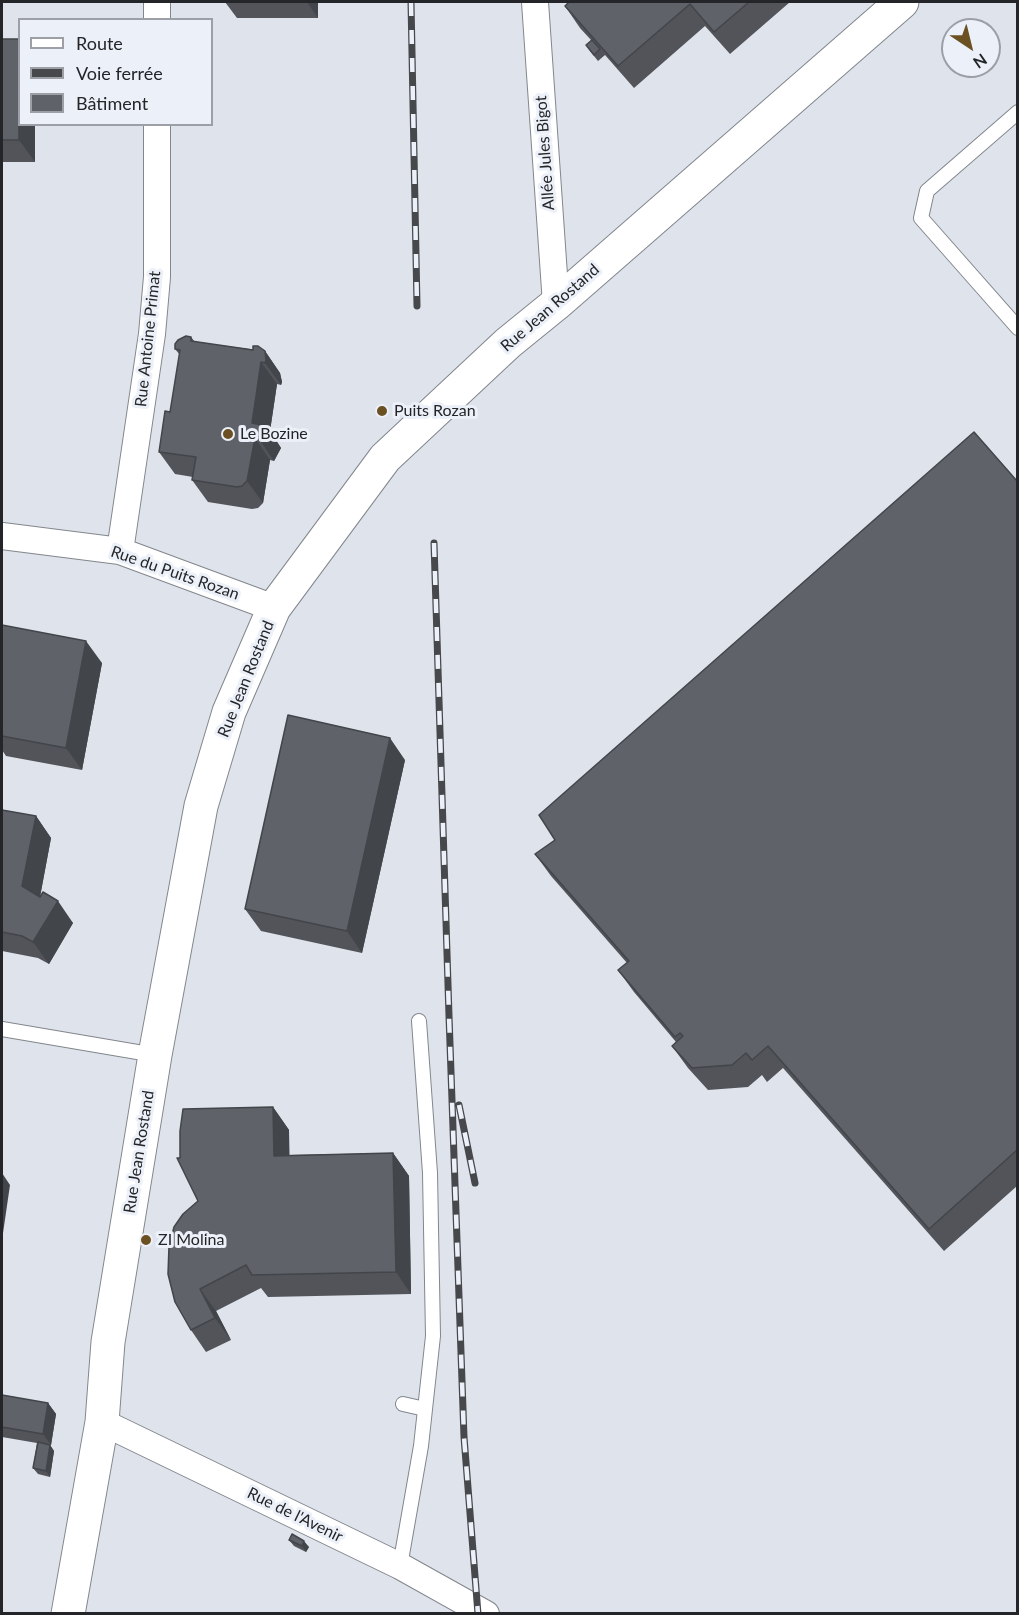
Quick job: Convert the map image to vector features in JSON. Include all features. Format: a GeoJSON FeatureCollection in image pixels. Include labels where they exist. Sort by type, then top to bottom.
{"type":"FeatureCollection","features":[{"type":"Feature","properties":{"kind":"main road","name":"Rue Jean Rostand"},"geometry":{"type":"LineString","coordinates":[[68,1614],[102,1422],[108,1342],[155,1055],[201,806],[229,712],[274,608],[385,458],[508,343],[556,304],[902,2]]}},
{"type":"Feature","properties":{"kind":"street"},"geometry":{"type":"LineString","coordinates":[[157,2],[157,18]]}},
{"type":"Feature","properties":{"kind":"street","name":"Allée Jules Bigot"},"geometry":{"type":"LineString","coordinates":[[535,2],[556,304]]}},
{"type":"Feature","properties":{"kind":"street","name":"Rue Antoine Primat"},"geometry":{"type":"LineString","coordinates":[[120,551],[152,334],[157,277],[157,126]]}},
{"type":"Feature","properties":{"kind":"street","name":"Rue du Puits Rozan"},"geometry":{"type":"LineString","coordinates":[[2,536],[120,551],[274,608]]}},
{"type":"Feature","properties":{"kind":"street","name":"Rue de l'Avenir"},"geometry":{"type":"LineString","coordinates":[[102,1422],[400,1566],[486,1614]]}},
{"type":"Feature","properties":{"kind":"lane"},"geometry":{"type":"LineString","coordinates":[[1017,112],[927,191],[921,218],[1017,328]]}},
{"type":"Feature","properties":{"kind":"lane"},"geometry":{"type":"LineString","coordinates":[[400,1566],[421,1446],[433,1336],[430,1173],[419,1021]]}},
{"type":"Feature","properties":{"kind":"lane"},"geometry":{"type":"LineString","coordinates":[[2,1029],[155,1055]]}},
{"type":"Feature","properties":{"kind":"lane"},"geometry":{"type":"LineString","coordinates":[[403,1404],[425,1409]]}},
{"type":"Feature","properties":{"kind":"building"},"geometry":{"type":"Polygon","coordinates":[[[569,2],[749,2],[714,32],[690,4],[618,66],[565,6],[569,2]]]}},
{"type":"Feature","properties":{"kind":"building"},"geometry":{"type":"Polygon","coordinates":[[[2,39],[18,39],[19,140],[2,140],[2,39]]]}},
{"type":"Feature","properties":{"kind":"building"},"geometry":{"type":"Polygon","coordinates":[[[592,40],[600,49],[594,55],[586,45],[592,40]]]}},
{"type":"Feature","properties":{"kind":"building","name":"Le Bozine"},"geometry":{"type":"Polygon","coordinates":[[[186,336],[191,337],[191,341],[253,350],[253,346],[258,346],[265,351],[266,360],[265,363],[261,362],[252,423],[266,426],[259,439],[255,438],[247,481],[242,486],[192,480],[196,457],[159,452],[165,411],[170,412],[180,350],[175,349],[175,344],[186,336]]]}},
{"type":"Feature","properties":{"kind":"building"},"geometry":{"type":"Polygon","coordinates":[[[974,432],[1017,481],[1017,1150],[929,1229],[768,1046],[752,1060],[746,1053],[732,1065],[692,1068],[672,1046],[683,1036],[680,1033],[675,1037],[618,970],[629,961],[535,854],[555,840],[539,815],[974,432]]]}},
{"type":"Feature","properties":{"kind":"building"},"geometry":{"type":"Polygon","coordinates":[[[2,625],[86,641],[66,748],[2,736],[2,625]]]}},
{"type":"Feature","properties":{"kind":"building"},"geometry":{"type":"Polygon","coordinates":[[[288,715],[390,738],[347,931],[245,909],[288,715]]]}},
{"type":"Feature","properties":{"kind":"building"},"geometry":{"type":"Polygon","coordinates":[[[2,810],[36,816],[22,886],[40,897],[43,892],[58,901],[33,942],[22,936],[2,932],[2,810]]]}},
{"type":"Feature","properties":{"kind":"building"},"geometry":{"type":"Polygon","coordinates":[[[273,1107],[274,1156],[393,1153],[396,1272],[252,1275],[246,1265],[200,1289],[215,1318],[191,1330],[175,1302],[168,1274],[169,1246],[174,1227],[183,1214],[198,1201],[177,1158],[180,1158],[183,1109],[273,1107]]]}},
{"type":"Feature","properties":{"kind":"building"},"geometry":{"type":"Polygon","coordinates":[[[2,1395],[48,1403],[43,1434],[2,1427],[2,1395]]]}},
{"type":"Feature","properties":{"kind":"building"},"geometry":{"type":"Polygon","coordinates":[[[38,1442],[50,1445],[46,1471],[33,1468],[38,1442]]]}},
{"type":"Feature","properties":{"kind":"building"},"geometry":{"type":"Polygon","coordinates":[[[292,1534],[304,1541],[302,1546],[289,1540],[292,1534]]]}},
{"type":"Feature","properties":{"kind":"railway"},"geometry":{"type":"LineString","coordinates":[[411,2],[417,306]]}},
{"type":"Feature","properties":{"kind":"railway"},"geometry":{"type":"LineString","coordinates":[[434,543],[464,1437],[478,1614]]}},
{"type":"Feature","properties":{"kind":"railway"},"geometry":{"type":"LineString","coordinates":[[459,1105],[475,1183]]}},
{"type":"Feature","properties":{"kind":"place","name":"Puits Rozan"},"geometry":{"type":"Point","coordinates":[382,411]}},
{"type":"Feature","properties":{"kind":"place","name":"Le Bozine"},"geometry":{"type":"Point","coordinates":[228,434]}},
{"type":"Feature","properties":{"kind":"place","name":"ZI Molina"},"geometry":{"type":"Point","coordinates":[146,1240]}}]}
